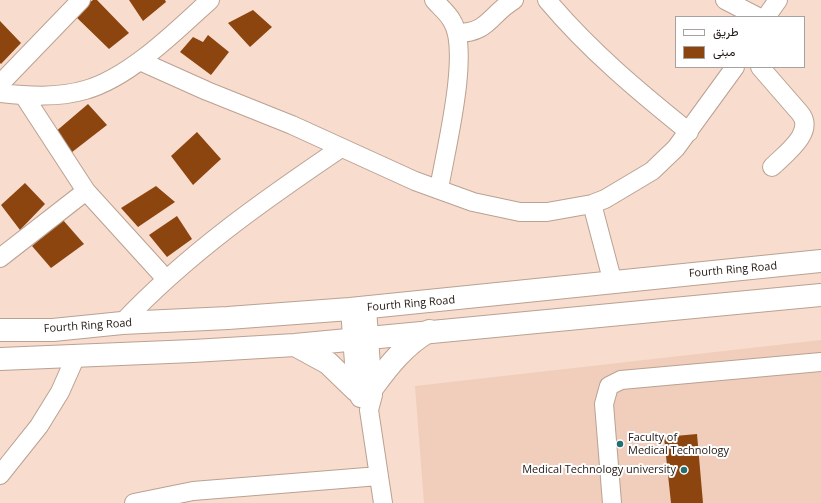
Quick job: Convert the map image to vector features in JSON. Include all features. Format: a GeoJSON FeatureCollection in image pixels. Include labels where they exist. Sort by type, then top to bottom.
{"type":"FeatureCollection","features":[{"type":"Feature","properties":{"kind":"main road","name":"Fourth Ring Road"},"geometry":{"type":"LineString","coordinates":[[0,330],[53,330],[122,323],[228,318],[359,308],[821,261]]}},
{"type":"Feature","properties":{"kind":"main road"},"geometry":{"type":"LineString","coordinates":[[0,359],[192,352],[295,345],[821,294]]}},
{"type":"Feature","properties":{"kind":"main road"},"geometry":{"type":"LineString","coordinates":[[295,345],[328,363],[364,389],[416,339],[429,331]]}},
{"type":"Feature","properties":{"kind":"street"},"geometry":{"type":"LineString","coordinates":[[0,84],[81,0]]}},
{"type":"Feature","properties":{"kind":"street"},"geometry":{"type":"LineString","coordinates":[[0,93],[24,96],[68,94],[86,90],[113,78],[140,61],[210,0]]}},
{"type":"Feature","properties":{"kind":"street"},"geometry":{"type":"LineString","coordinates":[[434,0],[452,21],[457,33],[460,73],[439,189]]}},
{"type":"Feature","properties":{"kind":"street"},"geometry":{"type":"LineString","coordinates":[[457,33],[470,33],[481,28],[514,0]]}},
{"type":"Feature","properties":{"kind":"street"},"geometry":{"type":"LineString","coordinates":[[547,0],[593,50],[643,95],[689,132]]}},
{"type":"Feature","properties":{"kind":"street"},"geometry":{"type":"LineString","coordinates":[[725,0],[756,16]]}},
{"type":"Feature","properties":{"kind":"street"},"geometry":{"type":"LineString","coordinates":[[767,16],[778,0]]}},
{"type":"Feature","properties":{"kind":"street"},"geometry":{"type":"LineString","coordinates":[[140,61],[207,92],[292,125],[415,181],[473,202],[520,212],[547,212],[592,204],[605,199],[652,171],[676,148],[689,132],[734,68]]}},
{"type":"Feature","properties":{"kind":"street"},"geometry":{"type":"LineString","coordinates":[[761,68],[805,118],[806,125],[804,133],[772,167]]}},
{"type":"Feature","properties":{"kind":"street"},"geometry":{"type":"LineString","coordinates":[[24,96],[86,191],[166,279]]}},
{"type":"Feature","properties":{"kind":"street"},"geometry":{"type":"LineString","coordinates":[[122,323],[166,279],[274,193],[342,148]]}},
{"type":"Feature","properties":{"kind":"street"},"geometry":{"type":"LineString","coordinates":[[0,258],[86,191]]}},
{"type":"Feature","properties":{"kind":"street"},"geometry":{"type":"LineString","coordinates":[[592,204],[613,282]]}},
{"type":"Feature","properties":{"kind":"street"},"geometry":{"type":"LineString","coordinates":[[359,308],[364,389],[369,410],[383,503]]}},
{"type":"Feature","properties":{"kind":"street"},"geometry":{"type":"LineString","coordinates":[[0,475],[39,426],[60,392],[76,356]]}},
{"type":"Feature","properties":{"kind":"street"},"geometry":{"type":"LineString","coordinates":[[612,503],[604,404],[609,386],[621,380],[821,362]]}},
{"type":"Feature","properties":{"kind":"street"},"geometry":{"type":"LineString","coordinates":[[134,503],[155,501],[193,491],[379,476]]}},
{"type":"Feature","properties":{"kind":"shaded area","name":"Faculty of Medical Technology"},"geometry":{"type":"Polygon","coordinates":[[[821,340],[821,503],[424,503],[415,386],[821,340]]]}},
{"type":"Feature","properties":{"kind":"building"},"geometry":{"type":"Polygon","coordinates":[[[93,0],[97,0],[129,33],[109,49],[73,14],[93,0]]]}},
{"type":"Feature","properties":{"kind":"building"},"geometry":{"type":"Polygon","coordinates":[[[129,0],[165,0],[166,2],[143,21],[129,0]]]}},
{"type":"Feature","properties":{"kind":"building"},"geometry":{"type":"Polygon","coordinates":[[[253,10],[272,27],[250,47],[228,23],[253,10]]]}},
{"type":"Feature","properties":{"kind":"building"},"geometry":{"type":"Polygon","coordinates":[[[0,21],[21,43],[1,64],[0,63],[0,21]]]}},
{"type":"Feature","properties":{"kind":"building"},"geometry":{"type":"Polygon","coordinates":[[[208,35],[229,52],[211,75],[180,52],[193,37],[203,42],[208,35]]]}},
{"type":"Feature","properties":{"kind":"building"},"geometry":{"type":"Polygon","coordinates":[[[88,104],[107,125],[67,156],[54,133],[88,104]]]}},
{"type":"Feature","properties":{"kind":"building"},"geometry":{"type":"Polygon","coordinates":[[[197,132],[221,159],[193,185],[171,156],[197,132]]]}},
{"type":"Feature","properties":{"kind":"building"},"geometry":{"type":"Polygon","coordinates":[[[25,183],[45,204],[20,230],[1,205],[25,183]]]}},
{"type":"Feature","properties":{"kind":"building"},"geometry":{"type":"Polygon","coordinates":[[[156,186],[175,202],[138,227],[121,208],[156,186]]]}},
{"type":"Feature","properties":{"kind":"building"},"geometry":{"type":"Polygon","coordinates":[[[177,216],[192,239],[167,257],[149,235],[177,216]]]}},
{"type":"Feature","properties":{"kind":"building"},"geometry":{"type":"Polygon","coordinates":[[[63,220],[84,244],[51,268],[32,246],[63,220]]]}},
{"type":"Feature","properties":{"kind":"building","name":"Medical Technology university"},"geometry":{"type":"Polygon","coordinates":[[[697,434],[703,503],[671,503],[664,437],[697,434]]]}},
{"type":"Feature","properties":{"kind":"place","name":"Faculty of Medical Technology"},"geometry":{"type":"Point","coordinates":[620,444]}},
{"type":"Feature","properties":{"kind":"place","name":"Medical Technology university"},"geometry":{"type":"Point","coordinates":[684,470]}}]}
